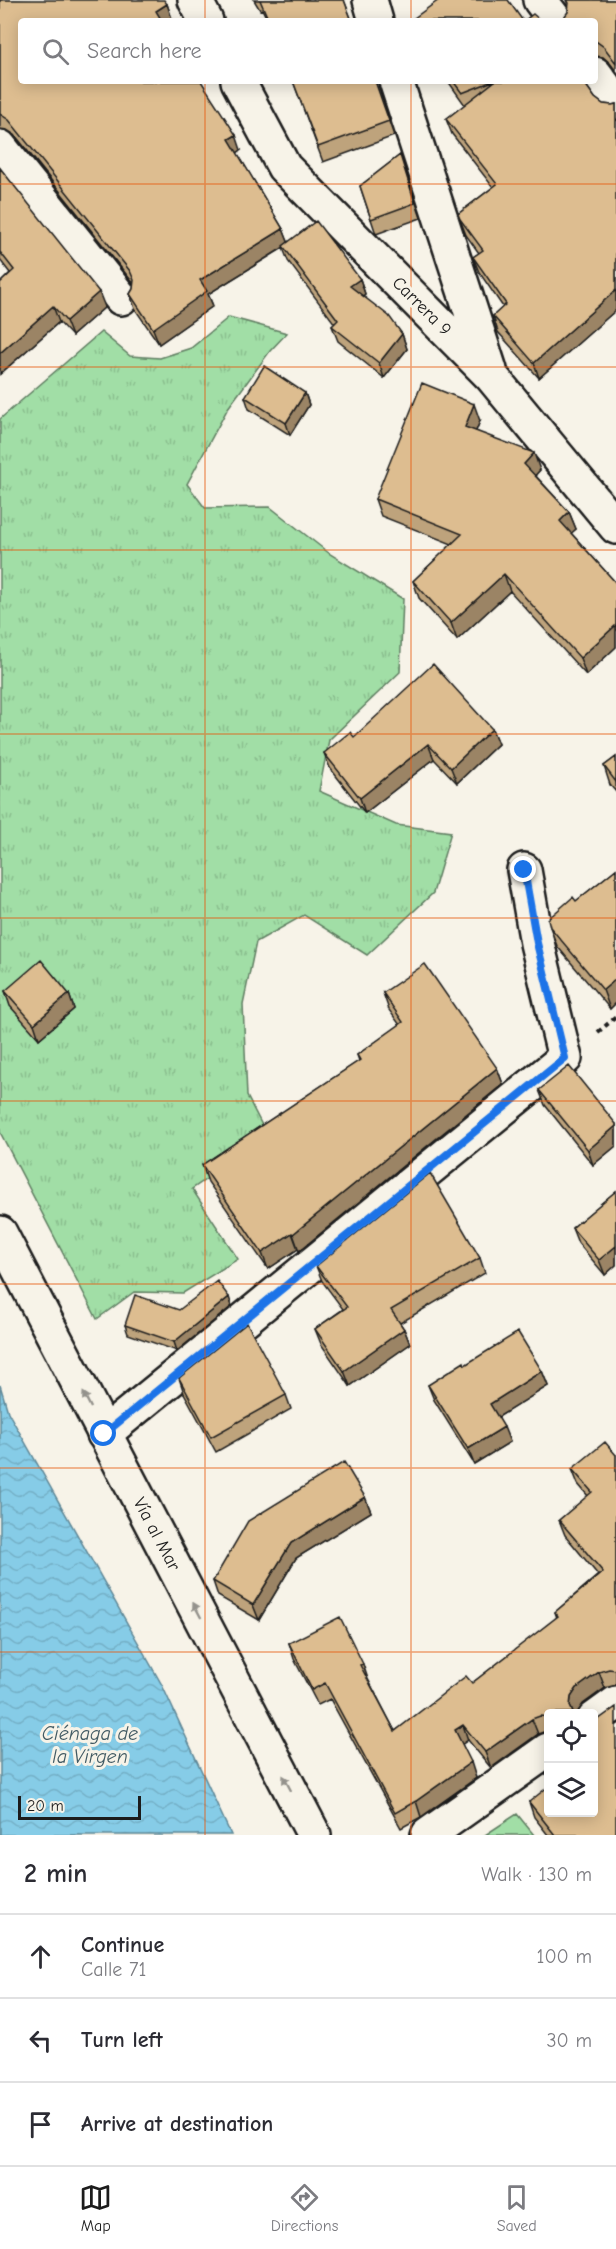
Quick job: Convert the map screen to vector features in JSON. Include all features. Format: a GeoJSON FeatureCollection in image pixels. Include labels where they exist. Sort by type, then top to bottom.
{"type":"FeatureCollection","features":[{"type":"Feature","properties":{"kind":"main road"},"geometry":{"type":"LineString","coordinates":[[195,0],[204,18]]}},
{"type":"Feature","properties":{"kind":"main road"},"geometry":{"type":"LineString","coordinates":[[370,0],[375,18]]}},
{"type":"Feature","properties":{"kind":"main road"},"geometry":{"type":"LineString","coordinates":[[540,0],[554,18]]}},
{"type":"Feature","properties":{"kind":"main road"},"geometry":{"type":"LineString","coordinates":[[598,78],[616,102]]}},
{"type":"Feature","properties":{"kind":"main road","name":"Carrera 9"},"geometry":{"type":"LineString","coordinates":[[240,84],[284,167],[492,377],[616,527]]}},
{"type":"Feature","properties":{"kind":"main road"},"geometry":{"type":"LineString","coordinates":[[397,84],[492,377]]}},
{"type":"Feature","properties":{"kind":"main road"},"geometry":{"type":"LineString","coordinates":[[0,147],[121,298]]}},
{"type":"Feature","properties":{"kind":"main road"},"geometry":{"type":"LineString","coordinates":[[104,1434],[565,1058],[537,943],[524,870]]}},
{"type":"Feature","properties":{"kind":"main road","name":"Vía al Mar"},"geometry":{"type":"LineString","coordinates":[[0,1233],[314,1835]]}},
{"type":"Feature","properties":{"kind":"main road"},"geometry":{"type":"LineString","coordinates":[[598,1716],[616,1703]]}},
{"type":"Feature","properties":{"kind":"main road"},"geometry":{"type":"LineString","coordinates":[[428,1835],[544,1754]]}},
{"type":"Feature","properties":{"kind":"green space"},"geometry":{"type":"Polygon","coordinates":[[[229,317],[287,333],[270,351],[228,408],[187,484],[205,508],[270,507],[330,554],[403,599],[400,672],[329,740],[319,791],[396,825],[451,832],[433,893],[367,955],[304,915],[256,942],[243,1004],[247,1096],[268,1137],[192,1189],[238,1259],[183,1293],[134,1292],[97,1319],[0,1132],[0,419],[101,332],[130,356],[160,358],[191,348],[229,317]]]}},
{"type":"Feature","properties":{"kind":"green space"},"geometry":{"type":"Polygon","coordinates":[[[517,1814],[534,1835],[485,1835],[517,1814]]]}},
{"type":"Feature","properties":{"kind":"water","name":"Ciénaga de la Virgen"},"geometry":{"type":"Polygon","coordinates":[[[0,1385],[8,1412],[162,1685],[231,1835],[0,1835],[0,1385]]]}},
{"type":"Feature","properties":{"kind":"building"},"geometry":{"type":"Polygon","coordinates":[[[0,0],[164,0],[167,4],[156,11],[160,18],[18,18],[18,84],[203,84],[236,135],[229,139],[283,229],[200,280],[207,291],[153,329],[130,294],[134,280],[130,271],[9,120],[0,114],[0,0]]]}},
{"type":"Feature","properties":{"kind":"building"},"geometry":{"type":"Polygon","coordinates":[[[260,0],[344,0],[351,18],[268,18],[260,0]]]}},
{"type":"Feature","properties":{"kind":"building"},"geometry":{"type":"Polygon","coordinates":[[[439,0],[508,0],[521,18],[414,18],[439,0]]]}},
{"type":"Feature","properties":{"kind":"building"},"geometry":{"type":"Polygon","coordinates":[[[567,0],[616,0],[616,63],[598,43],[598,18],[564,18],[568,12],[567,0]]]}},
{"type":"Feature","properties":{"kind":"building"},"geometry":{"type":"Polygon","coordinates":[[[294,84],[376,84],[389,121],[318,147],[294,84]]]}},
{"type":"Feature","properties":{"kind":"building"},"geometry":{"type":"Polygon","coordinates":[[[455,84],[485,84],[462,93],[455,84]]]}},
{"type":"Feature","properties":{"kind":"building"},"geometry":{"type":"Polygon","coordinates":[[[491,84],[585,84],[595,98],[603,104],[616,104],[616,290],[534,363],[493,316],[506,304],[473,257],[483,250],[458,214],[497,184],[446,119],[491,84]]]}},
{"type":"Feature","properties":{"kind":"building"},"geometry":{"type":"Polygon","coordinates":[[[400,155],[415,203],[371,219],[360,186],[400,155]]]}},
{"type":"Feature","properties":{"kind":"building"},"geometry":{"type":"Polygon","coordinates":[[[0,168],[99,292],[66,321],[53,306],[0,353],[0,283],[14,270],[0,252],[0,168]]]}},
{"type":"Feature","properties":{"kind":"building"},"geometry":{"type":"Polygon","coordinates":[[[316,221],[360,279],[350,286],[389,316],[402,334],[379,363],[332,326],[338,320],[283,246],[316,221]]]}},
{"type":"Feature","properties":{"kind":"building"},"geometry":{"type":"Polygon","coordinates":[[[264,366],[305,393],[286,423],[245,397],[264,366]]]}},
{"type":"Feature","properties":{"kind":"building"},"geometry":{"type":"Polygon","coordinates":[[[422,383],[474,404],[465,427],[534,453],[524,464],[569,512],[560,521],[616,583],[616,625],[580,658],[504,574],[451,623],[413,581],[462,534],[375,499],[422,383]]]}},
{"type":"Feature","properties":{"kind":"building"},"geometry":{"type":"Polygon","coordinates":[[[433,664],[492,729],[451,768],[428,744],[360,798],[324,753],[350,732],[354,737],[433,664]]]}},
{"type":"Feature","properties":{"kind":"building"},"geometry":{"type":"Polygon","coordinates":[[[616,757],[616,782],[604,766],[616,757]]]}},
{"type":"Feature","properties":{"kind":"building"},"geometry":{"type":"Polygon","coordinates":[[[616,869],[616,979],[603,990],[550,927],[548,919],[573,897],[576,901],[616,869]]]}},
{"type":"Feature","properties":{"kind":"building"},"geometry":{"type":"Polygon","coordinates":[[[41,960],[69,994],[34,1024],[5,991],[41,960]]]}},
{"type":"Feature","properties":{"kind":"building"},"geometry":{"type":"Polygon","coordinates":[[[425,964],[497,1068],[293,1234],[262,1253],[202,1165],[360,1060],[357,1055],[403,1022],[383,993],[425,964]]]}},
{"type":"Feature","properties":{"kind":"building"},"geometry":{"type":"Polygon","coordinates":[[[569,1066],[616,1124],[588,1150],[539,1090],[569,1066]]]}},
{"type":"Feature","properties":{"kind":"building"},"geometry":{"type":"Polygon","coordinates":[[[430,1173],[480,1258],[391,1310],[404,1329],[344,1371],[315,1329],[347,1307],[316,1266],[430,1173]]]}},
{"type":"Feature","properties":{"kind":"building"},"geometry":{"type":"Polygon","coordinates":[[[616,1191],[616,1246],[599,1260],[572,1228],[616,1191]]]}},
{"type":"Feature","properties":{"kind":"building"},"geometry":{"type":"Polygon","coordinates":[[[217,1281],[229,1297],[174,1342],[125,1325],[135,1295],[179,1310],[217,1281]]]}},
{"type":"Feature","properties":{"kind":"building"},"geometry":{"type":"Polygon","coordinates":[[[247,1323],[286,1395],[211,1437],[179,1378],[247,1323]]]}},
{"type":"Feature","properties":{"kind":"building"},"geometry":{"type":"Polygon","coordinates":[[[518,1332],[542,1371],[490,1404],[504,1427],[468,1449],[428,1385],[518,1332]]]}},
{"type":"Feature","properties":{"kind":"building"},"geometry":{"type":"Polygon","coordinates":[[[605,1442],[616,1455],[616,1670],[609,1669],[599,1672],[577,1688],[571,1697],[571,1709],[544,1709],[544,1716],[532,1719],[485,1752],[463,1725],[455,1730],[471,1762],[395,1813],[325,1683],[312,1690],[289,1643],[340,1617],[363,1664],[360,1665],[395,1731],[466,1676],[472,1683],[558,1616],[555,1612],[603,1572],[559,1520],[592,1492],[572,1469],[605,1442]]]}},
{"type":"Feature","properties":{"kind":"building"},"geometry":{"type":"Polygon","coordinates":[[[344,1462],[365,1497],[291,1543],[253,1605],[213,1581],[248,1521],[344,1462]]]}},
{"type":"Feature","properties":{"kind":"building"},"geometry":{"type":"Polygon","coordinates":[[[616,1707],[616,1835],[555,1835],[529,1802],[544,1790],[544,1817],[598,1817],[599,1719],[616,1707]]]}},
{"type":"Feature","properties":{"kind":"route"},"geometry":{"type":"LineString","coordinates":[[104,1434],[565,1058],[537,943],[524,870]]}}]}
